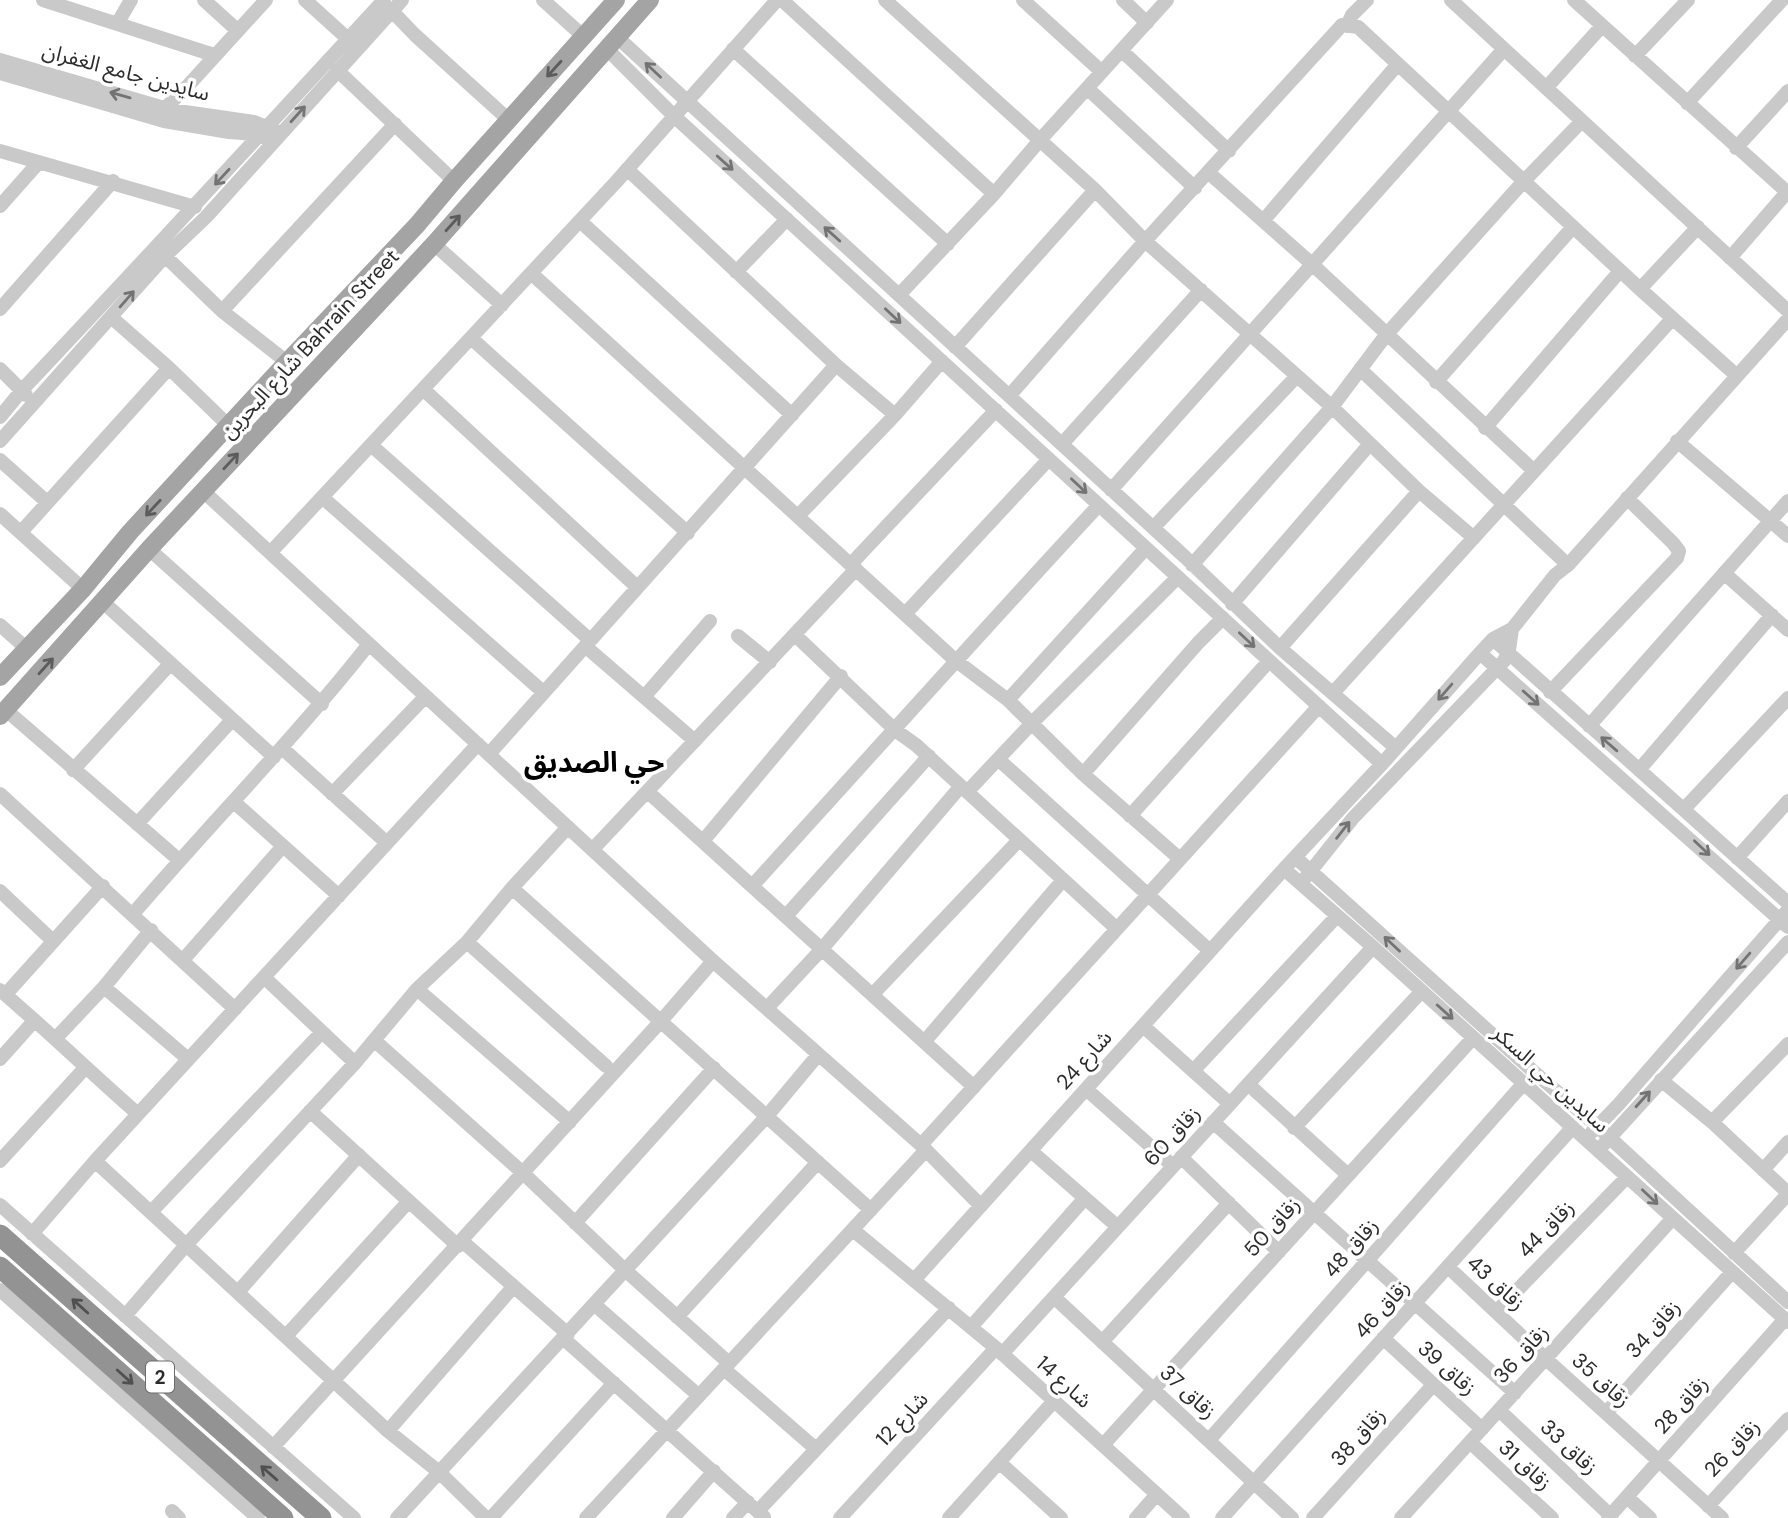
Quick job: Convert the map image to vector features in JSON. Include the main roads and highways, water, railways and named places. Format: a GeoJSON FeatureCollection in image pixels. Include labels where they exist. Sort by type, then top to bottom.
{"type":"FeatureCollection","features":[{"type":"Feature","properties":{"kind":"highway","name":"2"},"geometry":{"type":"LineString","coordinates":[[0,1235],[321,1518]]}},
{"type":"Feature","properties":{"kind":"highway","name":"2"},"geometry":{"type":"LineString","coordinates":[[0,1267],[283,1518]]}},
{"type":"Feature","properties":{"kind":"highway"},"geometry":{"type":"LineString","coordinates":[[94,1350],[110,1333]]}},
{"type":"Feature","properties":{"kind":"main road","name":"شارع البحرين Bahrain Street"},"geometry":{"type":"LineString","coordinates":[[0,677],[83,589],[130,532],[286,362],[417,225],[616,0]]}},
{"type":"Feature","properties":{"kind":"main road","name":"شارع البحرين Bahrain Street"},"geometry":{"type":"LineString","coordinates":[[3,713],[149,549],[434,244],[650,0]]}},
{"type":"Feature","properties":{"kind":"main road"},"geometry":{"type":"LineString","coordinates":[[369,275],[389,292]]}},
{"type":"Feature","properties":{"kind":"district","name":"حي الصديق"},"geometry":{"type":"Point","coordinates":[594,762]}}]}
